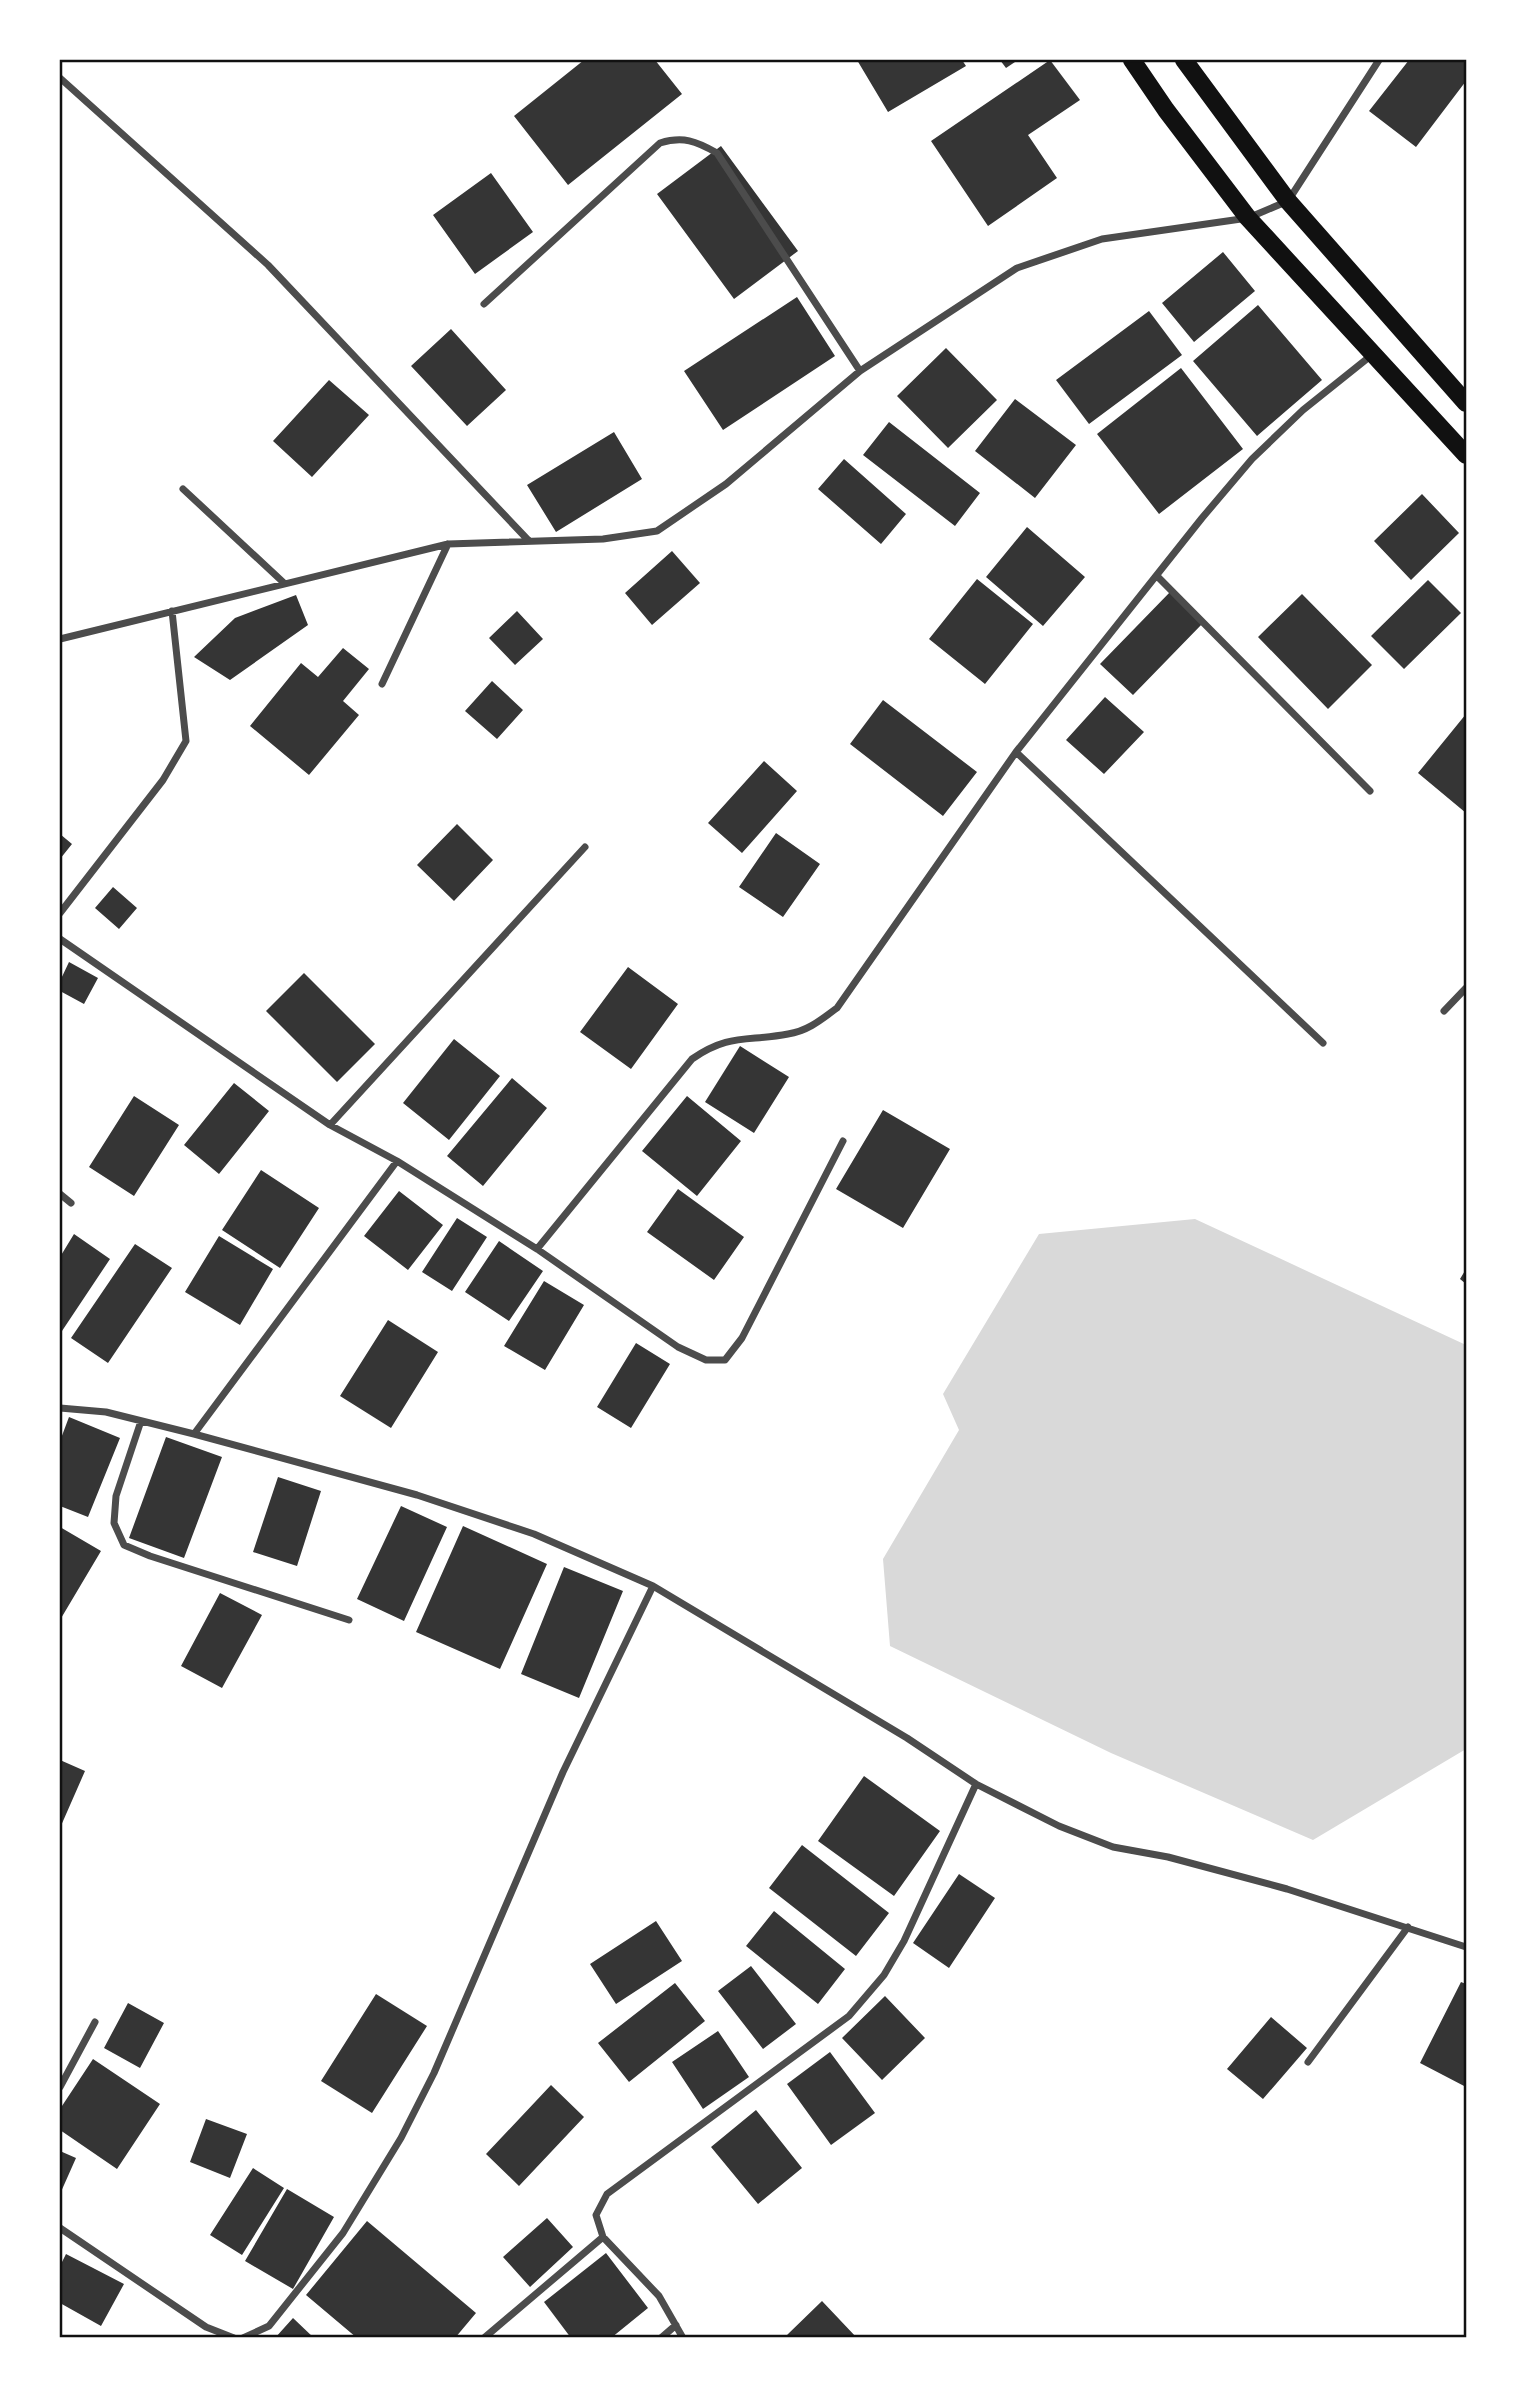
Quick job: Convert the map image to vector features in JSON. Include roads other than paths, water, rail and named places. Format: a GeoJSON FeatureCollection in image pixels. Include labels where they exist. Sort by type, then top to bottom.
{"type":"FeatureCollection","features":[{"type":"Feature","properties":{"kind":"main road"},"geometry":{"type":"LineString","coordinates":[[1132,60],[1166,110],[1248,218],[1466,455]]}},
{"type":"Feature","properties":{"kind":"main road"},"geometry":{"type":"LineString","coordinates":[[1184,60],[1288,201],[1466,403]]}},
{"type":"Feature","properties":{"kind":"street"},"geometry":{"type":"LineString","coordinates":[[60,639],[448,544],[603,539],[657,531],[726,484],[860,371],[1017,268],[1102,239],[1248,218],[1288,201],[1379,60]]}},
{"type":"Feature","properties":{"kind":"street"},"geometry":{"type":"LineString","coordinates":[[60,78],[268,265],[529,541]]}},
{"type":"Feature","properties":{"kind":"street"},"geometry":{"type":"LineString","coordinates":[[484,304],[660,143],[678,138],[699,143],[717,153],[860,371]]}},
{"type":"Feature","properties":{"kind":"street"},"geometry":{"type":"LineString","coordinates":[[537,1249],[692,1059],[714,1044],[789,1034],[813,1026],[837,1008],[1016,752],[1252,459],[1303,410],[1373,353]]}},
{"type":"Feature","properties":{"kind":"street"},"geometry":{"type":"LineString","coordinates":[[183,489],[284,583]]}},
{"type":"Feature","properties":{"kind":"street"},"geometry":{"type":"LineString","coordinates":[[382,684],[448,544]]}},
{"type":"Feature","properties":{"kind":"street"},"geometry":{"type":"LineString","coordinates":[[1158,577],[1370,791]]}},
{"type":"Feature","properties":{"kind":"street"},"geometry":{"type":"LineString","coordinates":[[60,913],[163,780],[186,741],[172,611]]}},
{"type":"Feature","properties":{"kind":"street"},"geometry":{"type":"LineString","coordinates":[[1016,752],[1323,1043]]}},
{"type":"Feature","properties":{"kind":"street"},"geometry":{"type":"LineString","coordinates":[[330,1125],[585,847]]}},
{"type":"Feature","properties":{"kind":"street"},"geometry":{"type":"LineString","coordinates":[[60,939],[330,1125],[397,1161],[537,1249],[678,1347],[706,1360],[725,1360],[742,1338],[844,1141]]}},
{"type":"Feature","properties":{"kind":"street"},"geometry":{"type":"LineString","coordinates":[[1444,1011],[1466,988]]}},
{"type":"Feature","properties":{"kind":"street"},"geometry":{"type":"LineString","coordinates":[[194,1434],[397,1161]]}},
{"type":"Feature","properties":{"kind":"street"},"geometry":{"type":"LineString","coordinates":[[60,1194],[71,1203]]}},
{"type":"Feature","properties":{"kind":"street"},"geometry":{"type":"LineString","coordinates":[[60,1408],[106,1412],[194,1434],[430,1500],[534,1534],[653,1586],[907,1738],[976,1784],[1059,1826],[1113,1847],[1168,1857],[1274,1885],[1466,1947]]}},
{"type":"Feature","properties":{"kind":"street"},"geometry":{"type":"LineString","coordinates":[[141,1421],[116,1496],[114,1523],[124,1545],[150,1556],[349,1620]]}},
{"type":"Feature","properties":{"kind":"street"},"geometry":{"type":"LineString","coordinates":[[243,2337],[268,2326],[343,2233],[401,2138],[434,2073],[562,1772],[653,1586]]}},
{"type":"Feature","properties":{"kind":"street"},"geometry":{"type":"LineString","coordinates":[[683,2337],[659,2296],[603,2236],[596,2215],[607,2194],[849,2016],[884,1975],[904,1941],[976,1784]]}},
{"type":"Feature","properties":{"kind":"street"},"geometry":{"type":"LineString","coordinates":[[1308,2062],[1408,1927]]}},
{"type":"Feature","properties":{"kind":"street"},"geometry":{"type":"LineString","coordinates":[[60,2087],[95,2022]]}},
{"type":"Feature","properties":{"kind":"street"},"geometry":{"type":"LineString","coordinates":[[60,2228],[206,2327],[234,2337]]}},
{"type":"Feature","properties":{"kind":"street"},"geometry":{"type":"LineString","coordinates":[[484,2337],[603,2236]]}},
{"type":"Feature","properties":{"kind":"street"},"geometry":{"type":"LineString","coordinates":[[661,2337],[676,2325]]}}]}
